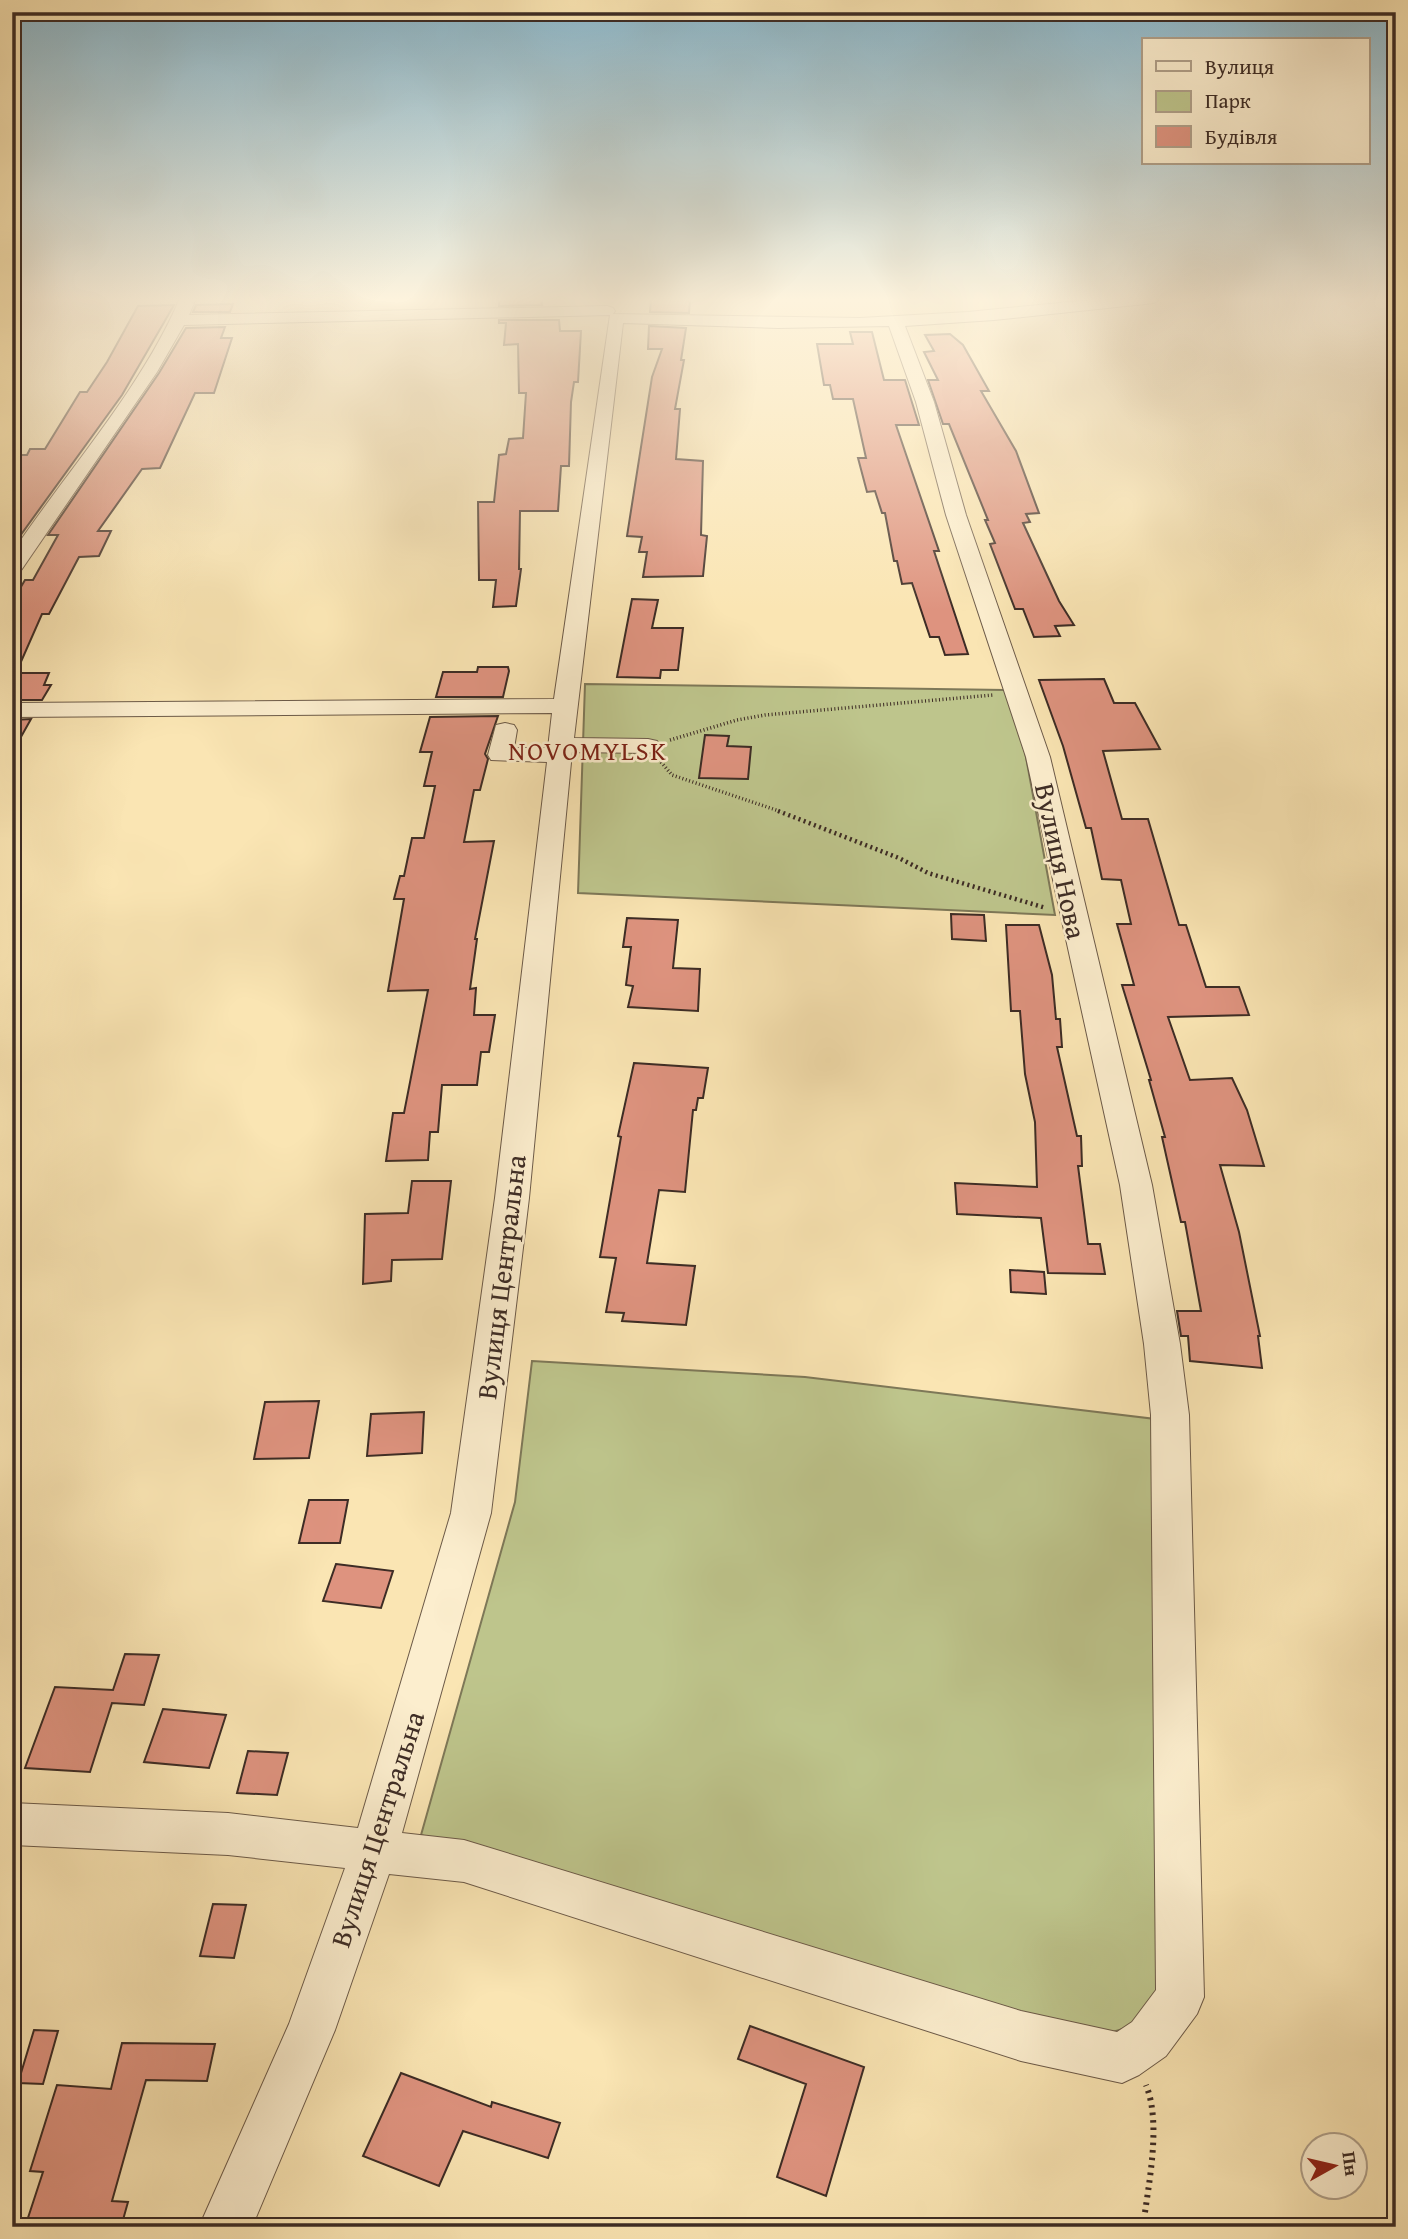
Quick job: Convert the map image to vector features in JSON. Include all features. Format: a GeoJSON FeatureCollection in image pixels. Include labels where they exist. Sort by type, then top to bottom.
{"type":"FeatureCollection","features":[{"type":"Feature","properties":{"kind":"street"},"geometry":{"type":"LineString","coordinates":[[12,569],[51,507],[126,402]]}},
{"type":"Feature","properties":{"kind":"street","name":"Вулиця Центральна"},"geometry":{"type":"LineString","coordinates":[[225,2227],[310,2030],[374,1851],[471,1513],[512,1198],[597,402]]}},
{"type":"Feature","properties":{"kind":"street","name":"Вулиця Нова"},"geometry":{"type":"LineString","coordinates":[[925,402],[956,515],[1038,757],[1136,1185],[1162,1344],[1170,1415],[1180,1997],[1149,2039],[1122,2058]]}},
{"type":"Feature","properties":{"kind":"street"},"geometry":{"type":"LineString","coordinates":[[12,710],[565,706]]}},
{"type":"Feature","properties":{"kind":"street"},"geometry":{"type":"LineString","coordinates":[[505,730],[500,755],[648,746]]}},
{"type":"Feature","properties":{"kind":"street"},"geometry":{"type":"LineString","coordinates":[[12,1824],[228,1834],[464,1861],[1021,2036],[1122,2058]]}},
{"type":"Feature","properties":{"kind":"path"},"geometry":{"type":"LineString","coordinates":[[1017,694],[765,715],[737,720],[648,746],[672,775],[758,803],[899,858],[928,873],[1074,916]]}},
{"type":"Feature","properties":{"kind":"path"},"geometry":{"type":"LineString","coordinates":[[1122,2058],[1150,2091],[1153,2128],[1143,2227]]}},
{"type":"Feature","properties":{"kind":"green space"},"geometry":{"type":"Polygon","coordinates":[[[585,684],[1005,690],[1025,752],[1055,915],[578,893],[585,684]]]}},
{"type":"Feature","properties":{"kind":"green space"},"geometry":{"type":"Polygon","coordinates":[[[532,1361],[805,1377],[1155,1419],[1161,1991],[1133,2026],[1092,2038],[421,1835],[515,1502],[532,1361]]]}},
{"type":"Feature","properties":{"kind":"building"},"geometry":{"type":"Polygon","coordinates":[[[74,402],[117,402],[20,536],[12,536],[12,455],[27,455],[30,449],[45,449],[74,402]]]}},
{"type":"Feature","properties":{"kind":"building"},"geometry":{"type":"Polygon","coordinates":[[[139,402],[191,402],[160,468],[142,469],[98,531],[111,531],[99,556],[79,557],[49,614],[42,614],[16,673],[49,673],[44,685],[51,685],[42,700],[12,700],[12,602],[25,580],[33,580],[58,535],[48,535],[139,402]]]}},
{"type":"Feature","properties":{"kind":"building"},"geometry":{"type":"Polygon","coordinates":[[[525,402],[571,402],[569,466],[561,466],[558,511],[520,511],[521,569],[516,606],[493,607],[496,580],[479,580],[478,502],[494,502],[499,455],[506,454],[509,439],[523,438],[525,402]]]}},
{"type":"Feature","properties":{"kind":"building"},"geometry":{"type":"Polygon","coordinates":[[[648,402],[676,402],[675,409],[680,409],[676,459],[703,461],[701,535],[707,536],[703,576],[643,577],[647,552],[639,552],[642,537],[627,536],[648,402]]]}},
{"type":"Feature","properties":{"kind":"building"},"geometry":{"type":"Polygon","coordinates":[[[854,402],[912,402],[919,425],[896,425],[939,551],[934,551],[968,654],[945,655],[939,637],[930,637],[912,583],[902,584],[897,561],[894,561],[885,513],[882,513],[875,491],[867,492],[858,458],[866,458],[854,402]]]}},
{"type":"Feature","properties":{"kind":"building"},"geometry":{"type":"Polygon","coordinates":[[[936,402],[988,402],[1016,451],[1039,513],[1026,514],[1030,522],[1023,523],[1059,601],[1074,625],[1055,626],[1060,636],[1034,637],[1023,609],[1015,609],[990,544],[995,543],[985,520],[988,520],[949,424],[943,424],[936,402]]]}},
{"type":"Feature","properties":{"kind":"building"},"geometry":{"type":"Polygon","coordinates":[[[632,599],[658,600],[652,628],[683,628],[678,670],[661,670],[660,678],[617,677],[632,599]]]}},
{"type":"Feature","properties":{"kind":"building"},"geometry":{"type":"Polygon","coordinates":[[[478,667],[508,667],[503,697],[436,697],[443,672],[477,672],[478,667]]]}},
{"type":"Feature","properties":{"kind":"building"},"geometry":{"type":"Polygon","coordinates":[[[1104,679],[1114,703],[1135,703],[1160,749],[1103,751],[1122,819],[1148,819],[1179,925],[1186,925],[1206,987],[1239,987],[1249,1015],[1168,1017],[1190,1080],[1232,1078],[1247,1110],[1264,1166],[1220,1165],[1239,1232],[1260,1336],[1262,1368],[1190,1361],[1188,1336],[1181,1336],[1177,1311],[1201,1311],[1185,1222],[1181,1222],[1162,1137],[1165,1137],[1122,985],[1134,985],[1117,924],[1131,924],[1121,880],[1102,879],[1091,828],[1086,828],[1063,746],[1039,680],[1104,679]]]}},
{"type":"Feature","properties":{"kind":"building"},"geometry":{"type":"Polygon","coordinates":[[[498,716],[485,754],[488,759],[480,790],[474,790],[464,842],[494,841],[475,939],[470,989],[476,988],[474,1015],[495,1015],[489,1052],[481,1052],[477,1085],[442,1085],[438,1132],[430,1132],[428,1160],[386,1161],[393,1113],[404,1113],[428,990],[388,991],[404,899],[394,899],[400,876],[404,876],[412,838],[424,838],[435,786],[424,786],[432,752],[420,752],[430,717],[498,716]]]}},
{"type":"Feature","properties":{"kind":"building"},"geometry":{"type":"Polygon","coordinates":[[[31,719],[12,753],[12,720],[31,719]]]}},
{"type":"Feature","properties":{"kind":"building"},"geometry":{"type":"Polygon","coordinates":[[[705,735],[729,736],[727,746],[751,747],[748,779],[699,778],[705,735]]]}},
{"type":"Feature","properties":{"kind":"building"},"geometry":{"type":"Polygon","coordinates":[[[951,914],[984,915],[986,941],[952,939],[951,914]]]}},
{"type":"Feature","properties":{"kind":"building"},"geometry":{"type":"Polygon","coordinates":[[[627,918],[678,920],[673,968],[700,969],[698,1011],[628,1007],[633,986],[626,985],[631,947],[623,947],[627,918]]]}},
{"type":"Feature","properties":{"kind":"building"},"geometry":{"type":"Polygon","coordinates":[[[1006,925],[1039,925],[1052,975],[1056,1019],[1060,1019],[1062,1047],[1057,1047],[1077,1136],[1081,1136],[1082,1166],[1078,1166],[1088,1244],[1100,1244],[1105,1274],[1048,1273],[1041,1218],[957,1214],[955,1183],[1037,1187],[1035,1122],[1025,1074],[1020,1011],[1011,1011],[1006,925]]]}},
{"type":"Feature","properties":{"kind":"building"},"geometry":{"type":"Polygon","coordinates":[[[634,1063],[708,1068],[703,1098],[698,1098],[696,1110],[693,1110],[685,1192],[659,1190],[647,1263],[695,1266],[686,1325],[622,1321],[624,1313],[606,1312],[616,1258],[600,1257],[621,1137],[618,1136],[634,1063]]]}},
{"type":"Feature","properties":{"kind":"building"},"geometry":{"type":"Polygon","coordinates":[[[412,1181],[451,1181],[442,1259],[392,1260],[391,1281],[363,1284],[365,1214],[408,1213],[412,1181]]]}},
{"type":"Feature","properties":{"kind":"building"},"geometry":{"type":"Polygon","coordinates":[[[1010,1270],[1044,1272],[1046,1294],[1011,1292],[1010,1270]]]}},
{"type":"Feature","properties":{"kind":"building"},"geometry":{"type":"Polygon","coordinates":[[[319,1401],[309,1458],[254,1459],[265,1402],[319,1401]]]}},
{"type":"Feature","properties":{"kind":"building"},"geometry":{"type":"Polygon","coordinates":[[[424,1412],[422,1453],[367,1456],[371,1414],[424,1412]]]}},
{"type":"Feature","properties":{"kind":"building"},"geometry":{"type":"Polygon","coordinates":[[[309,1500],[348,1500],[340,1543],[299,1543],[309,1500]]]}},
{"type":"Feature","properties":{"kind":"building"},"geometry":{"type":"Polygon","coordinates":[[[336,1564],[393,1571],[381,1608],[323,1601],[336,1564]]]}},
{"type":"Feature","properties":{"kind":"building"},"geometry":{"type":"Polygon","coordinates":[[[125,1654],[159,1655],[144,1705],[112,1703],[90,1772],[25,1768],[55,1687],[113,1690],[125,1654]]]}},
{"type":"Feature","properties":{"kind":"building"},"geometry":{"type":"Polygon","coordinates":[[[163,1709],[226,1715],[209,1768],[144,1762],[163,1709]]]}},
{"type":"Feature","properties":{"kind":"building"},"geometry":{"type":"Polygon","coordinates":[[[248,1751],[288,1753],[277,1795],[237,1793],[248,1751]]]}},
{"type":"Feature","properties":{"kind":"building"},"geometry":{"type":"Polygon","coordinates":[[[213,1904],[246,1905],[234,1958],[200,1956],[213,1904]]]}},
{"type":"Feature","properties":{"kind":"building"},"geometry":{"type":"Polygon","coordinates":[[[750,2026],[864,2067],[826,2196],[777,2177],[806,2084],[738,2059],[750,2026]]]}},
{"type":"Feature","properties":{"kind":"building"},"geometry":{"type":"Polygon","coordinates":[[[34,2030],[58,2031],[43,2084],[18,2083],[34,2030]]]}},
{"type":"Feature","properties":{"kind":"building"},"geometry":{"type":"Polygon","coordinates":[[[122,2043],[215,2044],[207,2081],[146,2080],[112,2201],[128,2202],[121,2227],[25,2227],[43,2172],[30,2171],[57,2085],[111,2089],[122,2043]]]}},
{"type":"Feature","properties":{"kind":"building"},"geometry":{"type":"Polygon","coordinates":[[[401,2073],[491,2107],[492,2102],[560,2123],[548,2158],[463,2131],[439,2186],[363,2156],[401,2073]]]}},
{"type":"Feature","properties":{"kind":"district","name":"NOVOMYLSK"},"geometry":{"type":"Point","coordinates":[588,751]}}]}
